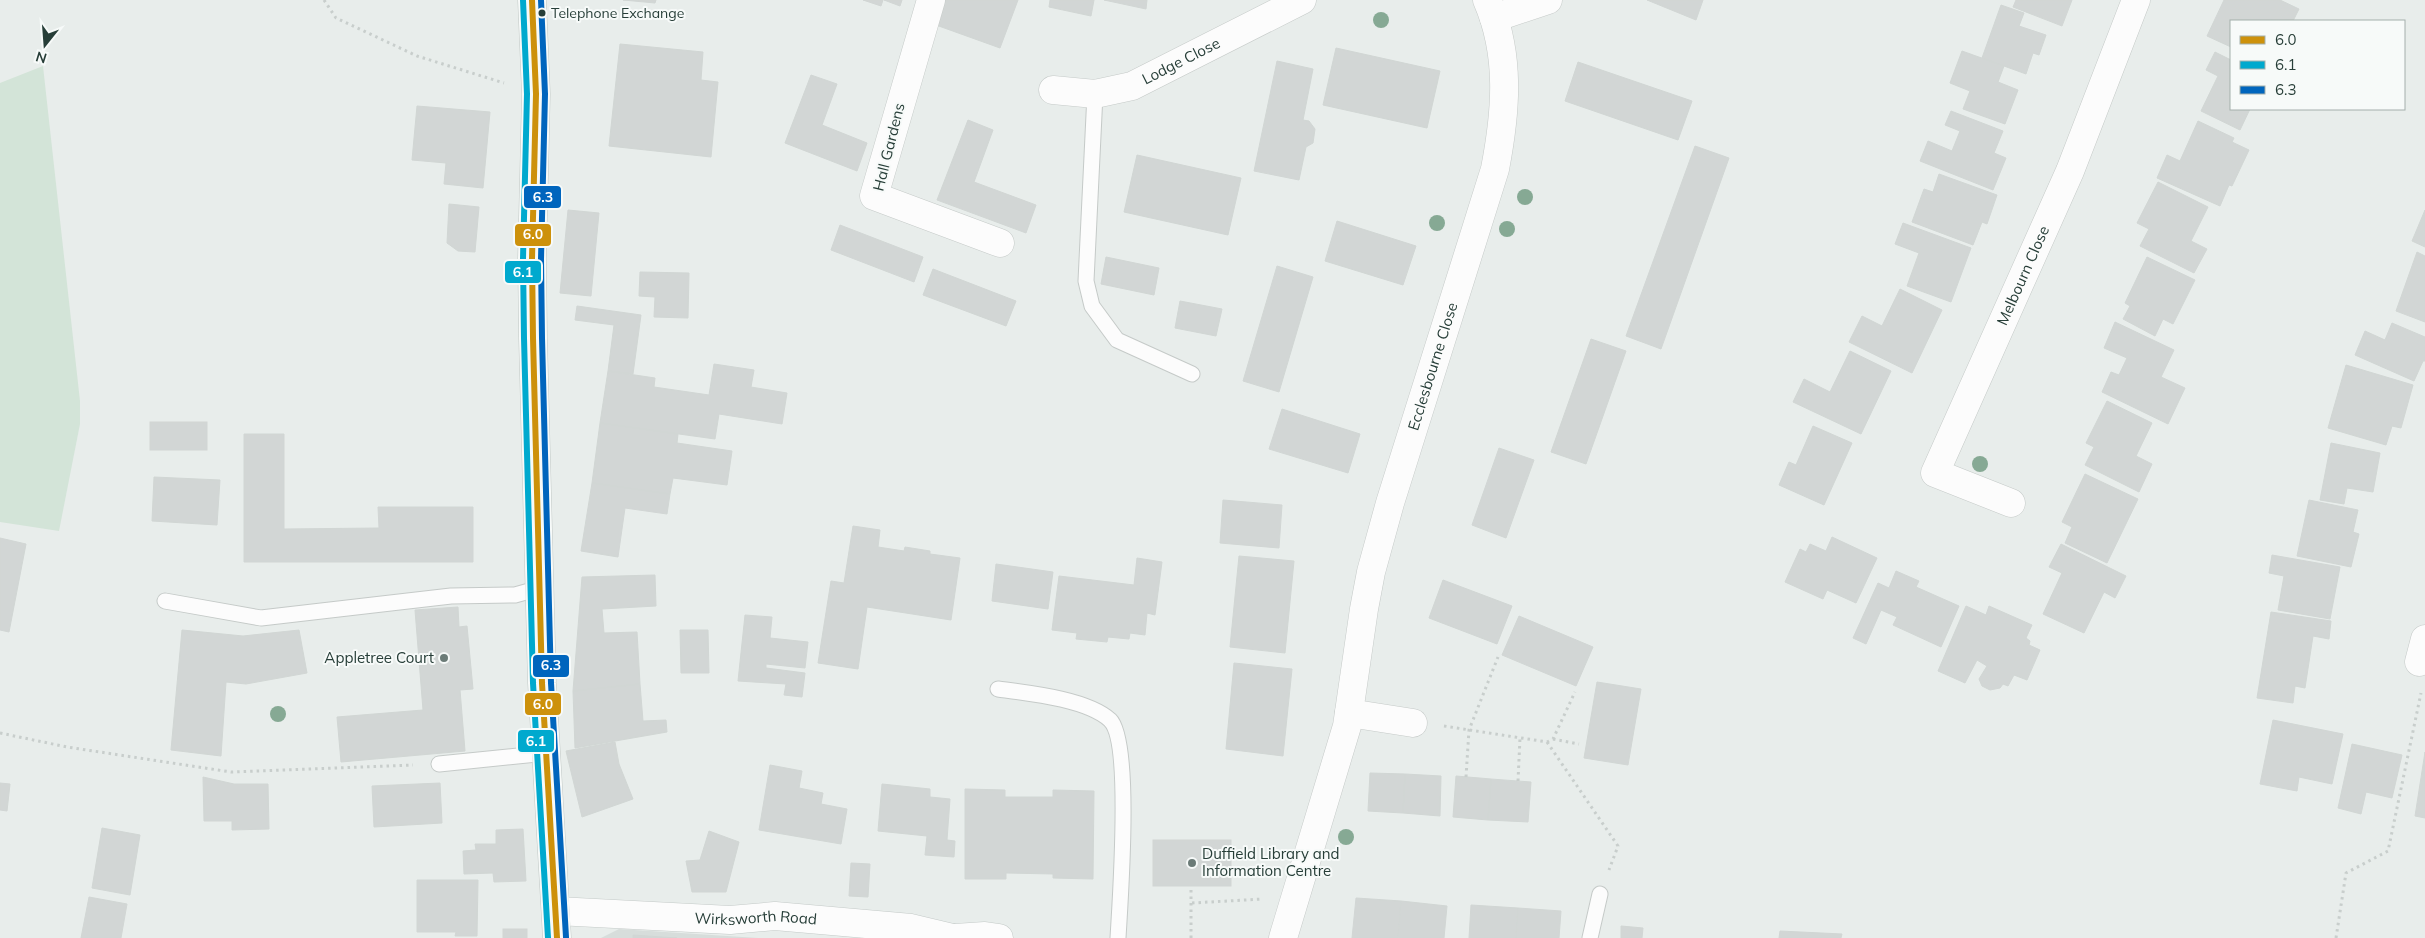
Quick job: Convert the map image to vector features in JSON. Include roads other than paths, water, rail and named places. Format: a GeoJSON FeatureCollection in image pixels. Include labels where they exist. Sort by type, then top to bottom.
{"type":"FeatureCollection","features":[{"type":"Feature","properties":{"kind":"highway"},"geometry":{"type":"LineString","coordinates":[[532,0],[536,94],[532,259],[540,588],[557,938]]}},
{"type":"Feature","properties":{"kind":"street","name":"Hall Gardens"},"geometry":{"type":"LineString","coordinates":[[931,0],[874,196],[1000,243]]}},
{"type":"Feature","properties":{"kind":"street","name":"Lodge Close"},"geometry":{"type":"LineString","coordinates":[[1053,90],[1095,94],[1132,86],[1302,0]]}},
{"type":"Feature","properties":{"kind":"street"},"geometry":{"type":"LineString","coordinates":[[1490,9],[1548,0]]}},
{"type":"Feature","properties":{"kind":"street","name":"Melbourn Close"},"geometry":{"type":"LineString","coordinates":[[2011,503],[1935,473],[2070,171],[2136,0]]}},
{"type":"Feature","properties":{"kind":"street","name":"Ecclesbourne Close"},"geometry":{"type":"LineString","coordinates":[[1283,938],[1349,713],[1371,572],[1393,494],[1495,169],[1503,118],[1503,50],[1490,9]]}},
{"type":"Feature","properties":{"kind":"street"},"geometry":{"type":"LineString","coordinates":[[1349,713],[1414,723]]}},
{"type":"Feature","properties":{"kind":"street","name":"Wirksworth Road"},"geometry":{"type":"LineString","coordinates":[[557,911],[730,920],[775,916],[911,928],[954,938],[985,936],[999,938]]}},
{"type":"Feature","properties":{"kind":"lane"},"geometry":{"type":"LineString","coordinates":[[1095,94],[1086,281],[1092,306],[1117,340],[1192,374]]}},
{"type":"Feature","properties":{"kind":"lane"},"geometry":{"type":"LineString","coordinates":[[165,601],[261,618],[452,596],[515,596],[540,588]]}},
{"type":"Feature","properties":{"kind":"lane"},"geometry":{"type":"LineString","coordinates":[[998,689],[1047,696],[1086,707],[1111,721],[1117,737],[1124,808],[1118,938]]}},
{"type":"Feature","properties":{"kind":"lane"},"geometry":{"type":"LineString","coordinates":[[439,764],[547,753]]}},
{"type":"Feature","properties":{"kind":"lane"},"geometry":{"type":"LineString","coordinates":[[1590,938],[1600,894]]}},
{"type":"Feature","properties":{"kind":"place","name":"Telephone Exchange"},"geometry":{"type":"Point","coordinates":[542,13]}},
{"type":"Feature","properties":{"kind":"place","name":"Appletree Court"},"geometry":{"type":"Point","coordinates":[444,658]}},
{"type":"Feature","properties":{"kind":"place","name":"Duffield Library and Information Centre"},"geometry":{"type":"Point","coordinates":[1192,863]}}]}
